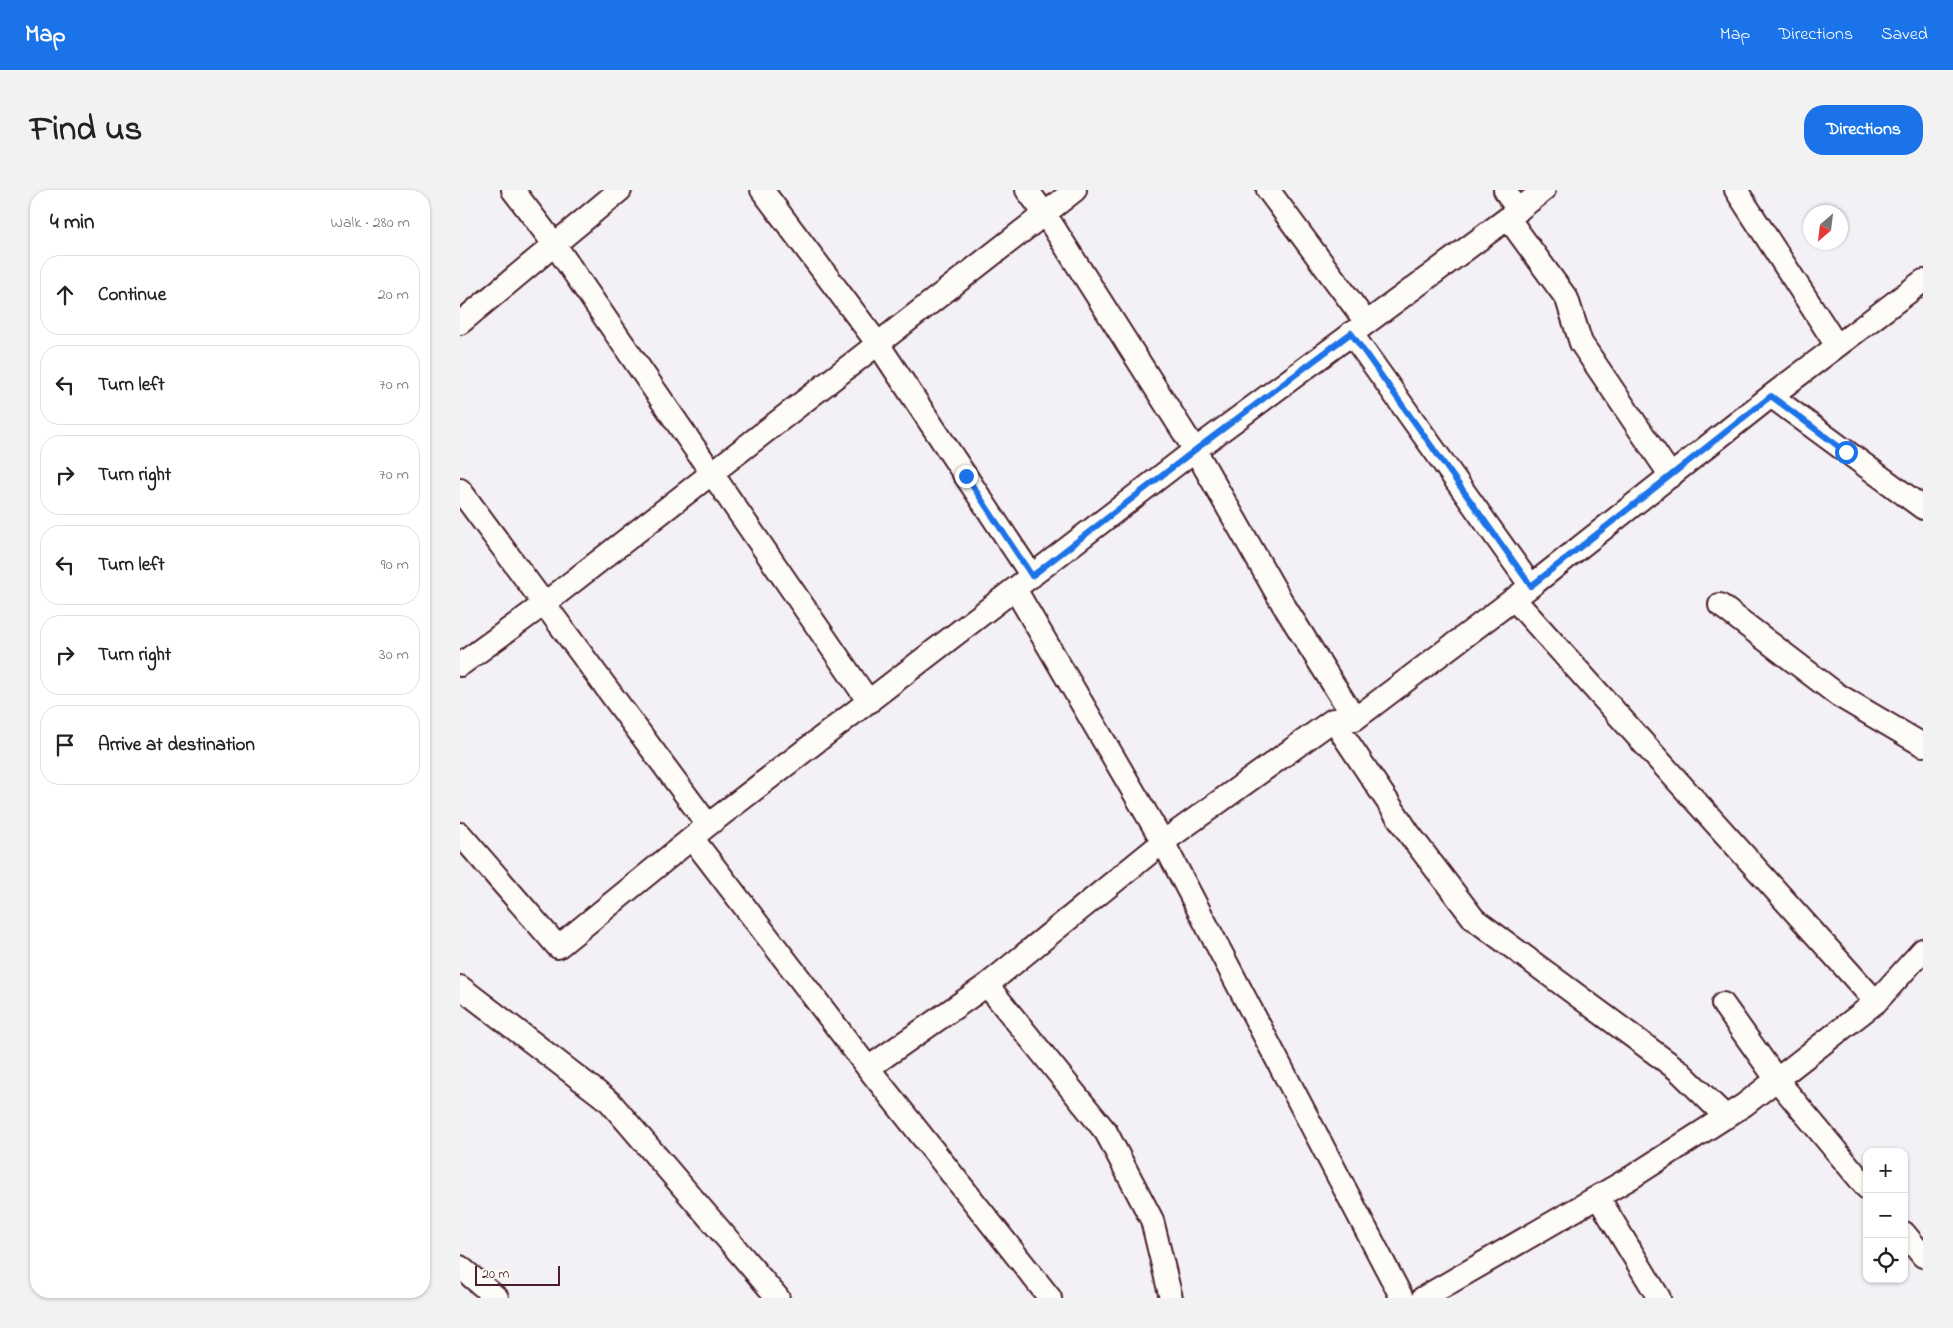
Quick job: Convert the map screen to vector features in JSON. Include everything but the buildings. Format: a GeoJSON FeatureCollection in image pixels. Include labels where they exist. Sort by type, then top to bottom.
{"type":"FeatureCollection","features":[{"type":"Feature","properties":{"kind":"street"},"geometry":{"type":"LineString","coordinates":[[513,190],[555,245],[869,702]]}},
{"type":"Feature","properties":{"kind":"street"},"geometry":{"type":"LineString","coordinates":[[460,323],[620,190]]}},
{"type":"Feature","properties":{"kind":"street"},"geometry":{"type":"LineString","coordinates":[[762,190],[878,344],[1024,582],[1163,842],[1402,1298]]}},
{"type":"Feature","properties":{"kind":"street"},"geometry":{"type":"LineString","coordinates":[[1026,190],[1045,214],[1195,450],[1283,604],[1344,719],[1410,835],[1474,919],[1678,1070],[1726,1117]]}},
{"type":"Feature","properties":{"kind":"street"},"geometry":{"type":"LineString","coordinates":[[460,664],[544,604],[1075,190]]}},
{"type":"Feature","properties":{"kind":"street"},"geometry":{"type":"LineString","coordinates":[[1268,190],[1358,328],[1523,592],[1876,1002]]}},
{"type":"Feature","properties":{"kind":"street"},"geometry":{"type":"LineString","coordinates":[[1504,190],[1513,215],[1567,299],[1581,343],[1671,476]]}},
{"type":"Feature","properties":{"kind":"street"},"geometry":{"type":"LineString","coordinates":[[460,834],[558,947],[700,832],[1195,450],[1513,215],[1544,190]]}},
{"type":"Feature","properties":{"kind":"street"},"geometry":{"type":"LineString","coordinates":[[1736,190],[1837,346]]}},
{"type":"Feature","properties":{"kind":"street"},"geometry":{"type":"LineString","coordinates":[[868,1068],[987,985],[1163,842],[1344,719],[1523,592],[1771,396],[1922,282]]}},
{"type":"Feature","properties":{"kind":"street"},"geometry":{"type":"LineString","coordinates":[[1771,396],[1923,508]]}},
{"type":"Feature","properties":{"kind":"street"},"geometry":{"type":"LineString","coordinates":[[460,490],[544,604],[700,832],[868,1068],[1050,1298]]}},
{"type":"Feature","properties":{"kind":"street"},"geometry":{"type":"LineString","coordinates":[[1720,606],[1838,695],[1923,745]]}},
{"type":"Feature","properties":{"kind":"street"},"geometry":{"type":"LineString","coordinates":[[1424,1298],[1598,1197],[1726,1117],[1777,1080],[1876,1002],[1923,950]]}},
{"type":"Feature","properties":{"kind":"street"},"geometry":{"type":"LineString","coordinates":[[987,985],[1106,1132],[1152,1220],[1170,1298]]}},
{"type":"Feature","properties":{"kind":"street"},"geometry":{"type":"LineString","coordinates":[[460,987],[610,1102],[778,1298]]}},
{"type":"Feature","properties":{"kind":"street"},"geometry":{"type":"LineString","coordinates":[[1723,1004],[1777,1080],[1863,1183]]}},
{"type":"Feature","properties":{"kind":"street"},"geometry":{"type":"LineString","coordinates":[[1598,1197],[1659,1298]]}},
{"type":"Feature","properties":{"kind":"street"},"geometry":{"type":"LineString","coordinates":[[1907,1238],[1923,1256]]}},
{"type":"Feature","properties":{"kind":"street"},"geometry":{"type":"LineString","coordinates":[[460,1268],[497,1298]]}},
{"type":"Feature","properties":{"kind":"route"},"geometry":{"type":"LineString","coordinates":[[966,476],[1032,576],[1351,333],[1531,586],[1771,396],[1846,452]]}}]}
